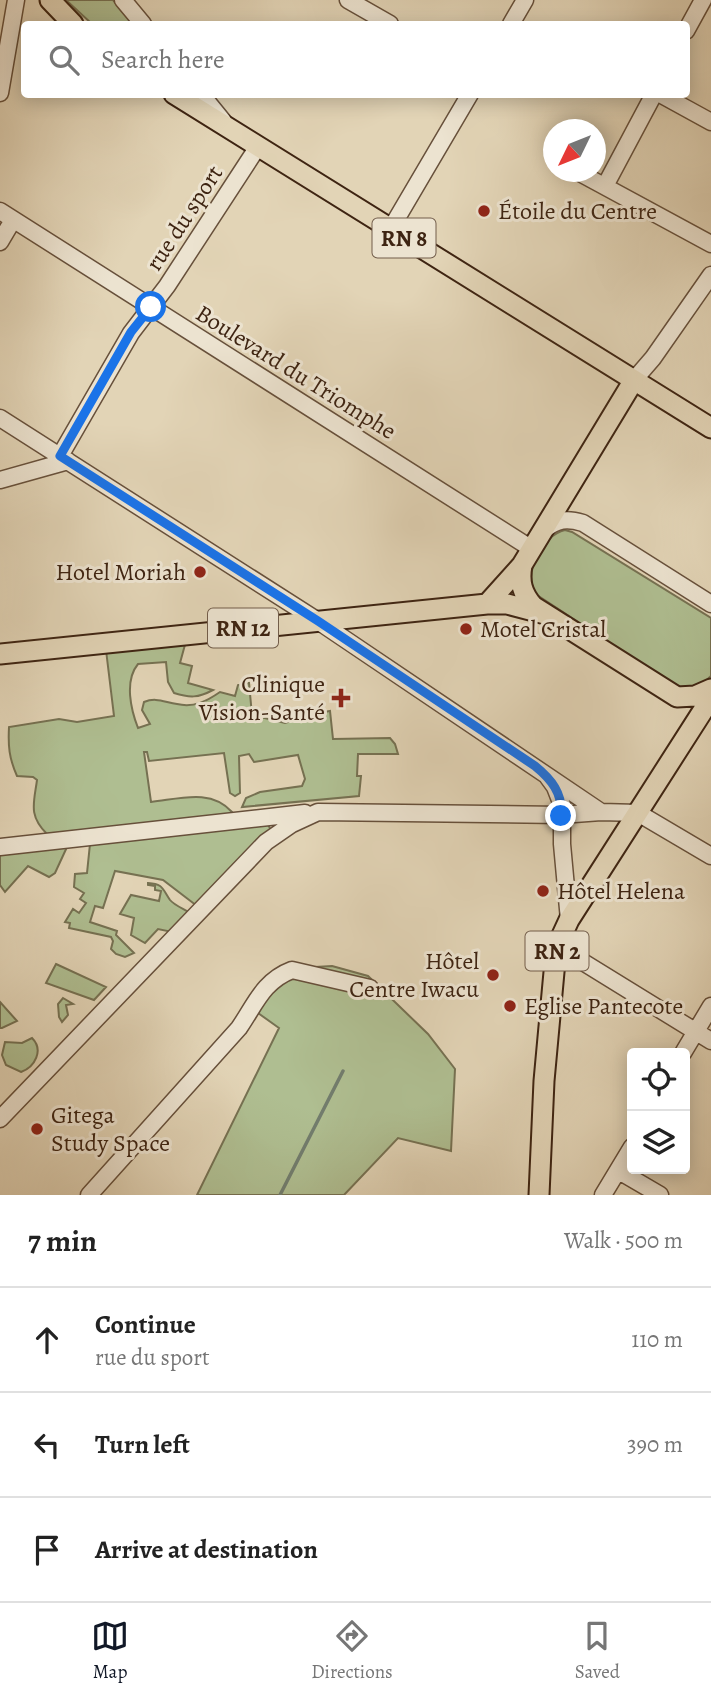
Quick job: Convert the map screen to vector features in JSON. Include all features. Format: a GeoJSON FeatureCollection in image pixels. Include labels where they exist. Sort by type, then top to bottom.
{"type":"FeatureCollection","features":[{"type":"Feature","properties":{"kind":"main road"},"geometry":{"type":"LineString","coordinates":[[50,0],[70,21]]}},
{"type":"Feature","properties":{"kind":"main road","name":"RN 8"},"geometry":{"type":"LineString","coordinates":[[180,98],[711,428]]}},
{"type":"Feature","properties":{"kind":"main road"},"geometry":{"type":"LineString","coordinates":[[487,604],[527,557],[634,380]]}},
{"type":"Feature","properties":{"kind":"main road"},"geometry":{"type":"LineString","coordinates":[[527,557],[520,578],[526,598],[545,614],[677,697],[687,714],[687,733],[682,743]]}},
{"type":"Feature","properties":{"kind":"main road"},"geometry":{"type":"LineString","coordinates":[[487,604],[507,604],[545,614]]}},
{"type":"Feature","properties":{"kind":"main road","name":"RN 12"},"geometry":{"type":"LineString","coordinates":[[0,654],[487,604]]}},
{"type":"Feature","properties":{"kind":"main road"},"geometry":{"type":"LineString","coordinates":[[677,697],[695,696],[711,689]]}},
{"type":"Feature","properties":{"kind":"main road","name":"RN 2"},"geometry":{"type":"LineString","coordinates":[[538,1195],[544,1081],[557,946],[569,920],[711,698]]}},
{"type":"Feature","properties":{"kind":"street"},"geometry":{"type":"LineString","coordinates":[[123,0],[140,21]]}},
{"type":"Feature","properties":{"kind":"street"},"geometry":{"type":"LineString","coordinates":[[348,0],[385,21]]}},
{"type":"Feature","properties":{"kind":"street"},"geometry":{"type":"LineString","coordinates":[[513,21],[525,0]]}},
{"type":"Feature","properties":{"kind":"street"},"geometry":{"type":"LineString","coordinates":[[690,25],[703,0]]}},
{"type":"Feature","properties":{"kind":"street"},"geometry":{"type":"LineString","coordinates":[[0,93],[19,1]]}},
{"type":"Feature","properties":{"kind":"street"},"geometry":{"type":"LineString","coordinates":[[204,98],[231,131]]}},
{"type":"Feature","properties":{"kind":"street"},"geometry":{"type":"LineString","coordinates":[[390,230],[468,98]]}},
{"type":"Feature","properties":{"kind":"street"},"geometry":{"type":"LineString","coordinates":[[605,186],[652,98]]}},
{"type":"Feature","properties":{"kind":"street"},"geometry":{"type":"LineString","coordinates":[[667,98],[711,122]]}},
{"type":"Feature","properties":{"kind":"street","name":"rue du sport"},"geometry":{"type":"LineString","coordinates":[[64,458],[131,332],[167,286],[257,148]]}},
{"type":"Feature","properties":{"kind":"street"},"geometry":{"type":"LineString","coordinates":[[597,182],[711,244]]}},
{"type":"Feature","properties":{"kind":"street"},"geometry":{"type":"LineString","coordinates":[[0,242],[6,216]]}},
{"type":"Feature","properties":{"kind":"street","name":"Boulevard du Triomphe"},"geometry":{"type":"LineString","coordinates":[[6,216],[151,307],[527,557]]}},
{"type":"Feature","properties":{"kind":"street"},"geometry":{"type":"LineString","coordinates":[[634,380],[653,358],[711,275]]}},
{"type":"Feature","properties":{"kind":"street"},"geometry":{"type":"LineString","coordinates":[[0,418],[318,621],[601,812]]}},
{"type":"Feature","properties":{"kind":"street"},"geometry":{"type":"LineString","coordinates":[[0,480],[64,458]]}},
{"type":"Feature","properties":{"kind":"street"},"geometry":{"type":"LineString","coordinates":[[542,531],[563,519],[583,523],[711,604]]}},
{"type":"Feature","properties":{"kind":"street"},"geometry":{"type":"LineString","coordinates":[[535,766],[555,787],[562,804],[569,920]]}},
{"type":"Feature","properties":{"kind":"street"},"geometry":{"type":"LineString","coordinates":[[0,847],[317,812],[561,816],[601,812],[638,813],[711,856]]}},
{"type":"Feature","properties":{"kind":"street"},"geometry":{"type":"LineString","coordinates":[[0,1119],[267,842],[292,824],[317,812]]}},
{"type":"Feature","properties":{"kind":"street"},"geometry":{"type":"LineString","coordinates":[[557,946],[711,1041]]}},
{"type":"Feature","properties":{"kind":"street"},"geometry":{"type":"LineString","coordinates":[[89,1195],[239,1028],[253,1004],[272,981],[292,970],[370,988]]}},
{"type":"Feature","properties":{"kind":"street"},"geometry":{"type":"LineString","coordinates":[[686,1048],[711,1006]]}},
{"type":"Feature","properties":{"kind":"street"},"geometry":{"type":"LineString","coordinates":[[603,1195],[627,1156]]}},
{"type":"Feature","properties":{"kind":"street"},"geometry":{"type":"LineString","coordinates":[[619,1171],[660,1195]]}},
{"type":"Feature","properties":{"kind":"green space"},"geometry":{"type":"Polygon","coordinates":[[[66,0],[113,0],[130,21],[89,21],[66,0]]]}},
{"type":"Feature","properties":{"kind":"green space"},"geometry":{"type":"Polygon","coordinates":[[[565,530],[711,618],[711,676],[707,680],[691,688],[676,686],[537,595],[531,577],[536,557],[549,539],[565,530]]]}},
{"type":"Feature","properties":{"kind":"green space"},"geometry":{"type":"Polygon","coordinates":[[[186,641],[180,663],[192,666],[188,683],[213,690],[194,696],[174,693],[168,682],[166,662],[138,664],[130,687],[131,704],[138,728],[150,724],[142,710],[144,702],[156,700],[183,705],[195,704],[220,692],[235,696],[238,685],[249,683],[252,715],[285,723],[330,711],[333,739],[390,738],[398,754],[358,754],[357,776],[361,776],[359,796],[242,807],[246,798],[260,792],[302,786],[305,779],[298,755],[254,762],[249,754],[239,756],[240,793],[235,796],[230,793],[224,753],[149,761],[147,752],[144,752],[151,802],[205,797],[224,805],[232,812],[228,815],[47,834],[35,815],[37,780],[33,777],[17,776],[14,770],[9,727],[59,719],[77,722],[114,716],[106,650],[186,641]]]}},
{"type":"Feature","properties":{"kind":"green space"},"geometry":{"type":"Polygon","coordinates":[[[267,823],[271,830],[197,906],[163,880],[115,871],[103,908],[95,906],[90,922],[117,931],[116,935],[134,953],[125,957],[116,954],[111,949],[111,937],[69,928],[70,923],[65,922],[73,909],[79,913],[86,903],[80,899],[84,893],[74,887],[75,874],[87,873],[90,844],[267,823]]]}},
{"type":"Feature","properties":{"kind":"green space"},"geometry":{"type":"Polygon","coordinates":[[[67,847],[55,873],[49,877],[28,866],[5,892],[0,885],[0,854],[67,847]]]}},
{"type":"Feature","properties":{"kind":"green space"},"geometry":{"type":"Polygon","coordinates":[[[148,883],[159,886],[172,902],[190,913],[172,932],[158,929],[145,943],[131,935],[134,918],[120,914],[131,895],[159,901],[161,891],[155,890],[155,886],[148,883]]]}},
{"type":"Feature","properties":{"kind":"green space"},"geometry":{"type":"Polygon","coordinates":[[[56,964],[106,987],[94,1000],[46,983],[56,964]]]}},
{"type":"Feature","properties":{"kind":"green space"},"geometry":{"type":"Polygon","coordinates":[[[332,966],[368,976],[428,1034],[455,1069],[451,1151],[398,1138],[344,1195],[197,1195],[279,1028],[258,1013],[271,987],[298,968],[332,966]]]}},
{"type":"Feature","properties":{"kind":"green space"},"geometry":{"type":"Polygon","coordinates":[[[63,998],[73,1004],[66,1005],[68,1015],[62,1022],[58,1004],[63,998]]]}},
{"type":"Feature","properties":{"kind":"green space"},"geometry":{"type":"Polygon","coordinates":[[[0,1002],[17,1021],[2,1028],[0,1028],[0,1002]]]}},
{"type":"Feature","properties":{"kind":"green space"},"geometry":{"type":"Polygon","coordinates":[[[32,1038],[37,1048],[34,1062],[21,1072],[6,1065],[2,1055],[5,1042],[22,1043],[32,1038]]]}},
{"type":"Feature","properties":{"kind":"waterway"},"geometry":{"type":"LineString","coordinates":[[280,1195],[343,1071]]}},
{"type":"Feature","properties":{"kind":"place","name":"Étoile du Centre"},"geometry":{"type":"Point","coordinates":[484,211]}},
{"type":"Feature","properties":{"kind":"place","name":"Hotel Moriah"},"geometry":{"type":"Point","coordinates":[200,572]}},
{"type":"Feature","properties":{"kind":"place","name":"Motel Cristal"},"geometry":{"type":"Point","coordinates":[466,629]}},
{"type":"Feature","properties":{"kind":"place","name":"Clinique Vision-Santé"},"geometry":{"type":"Point","coordinates":[341,698]}},
{"type":"Feature","properties":{"kind":"place","name":"Hôtel Helena"},"geometry":{"type":"Point","coordinates":[543,891]}},
{"type":"Feature","properties":{"kind":"place","name":"Hôtel Centre Iwacu"},"geometry":{"type":"Point","coordinates":[493,975]}},
{"type":"Feature","properties":{"kind":"place","name":"Eglise Pantecote"},"geometry":{"type":"Point","coordinates":[510,1006]}},
{"type":"Feature","properties":{"kind":"place","name":"Gitega Study Space"},"geometry":{"type":"Point","coordinates":[37,1129]}},
{"type":"Feature","properties":{"kind":"route"},"geometry":{"type":"LineString","coordinates":[[151,307],[131,332],[60,456],[318,621],[535,766],[555,787],[562,804],[561,816]]}}]}
